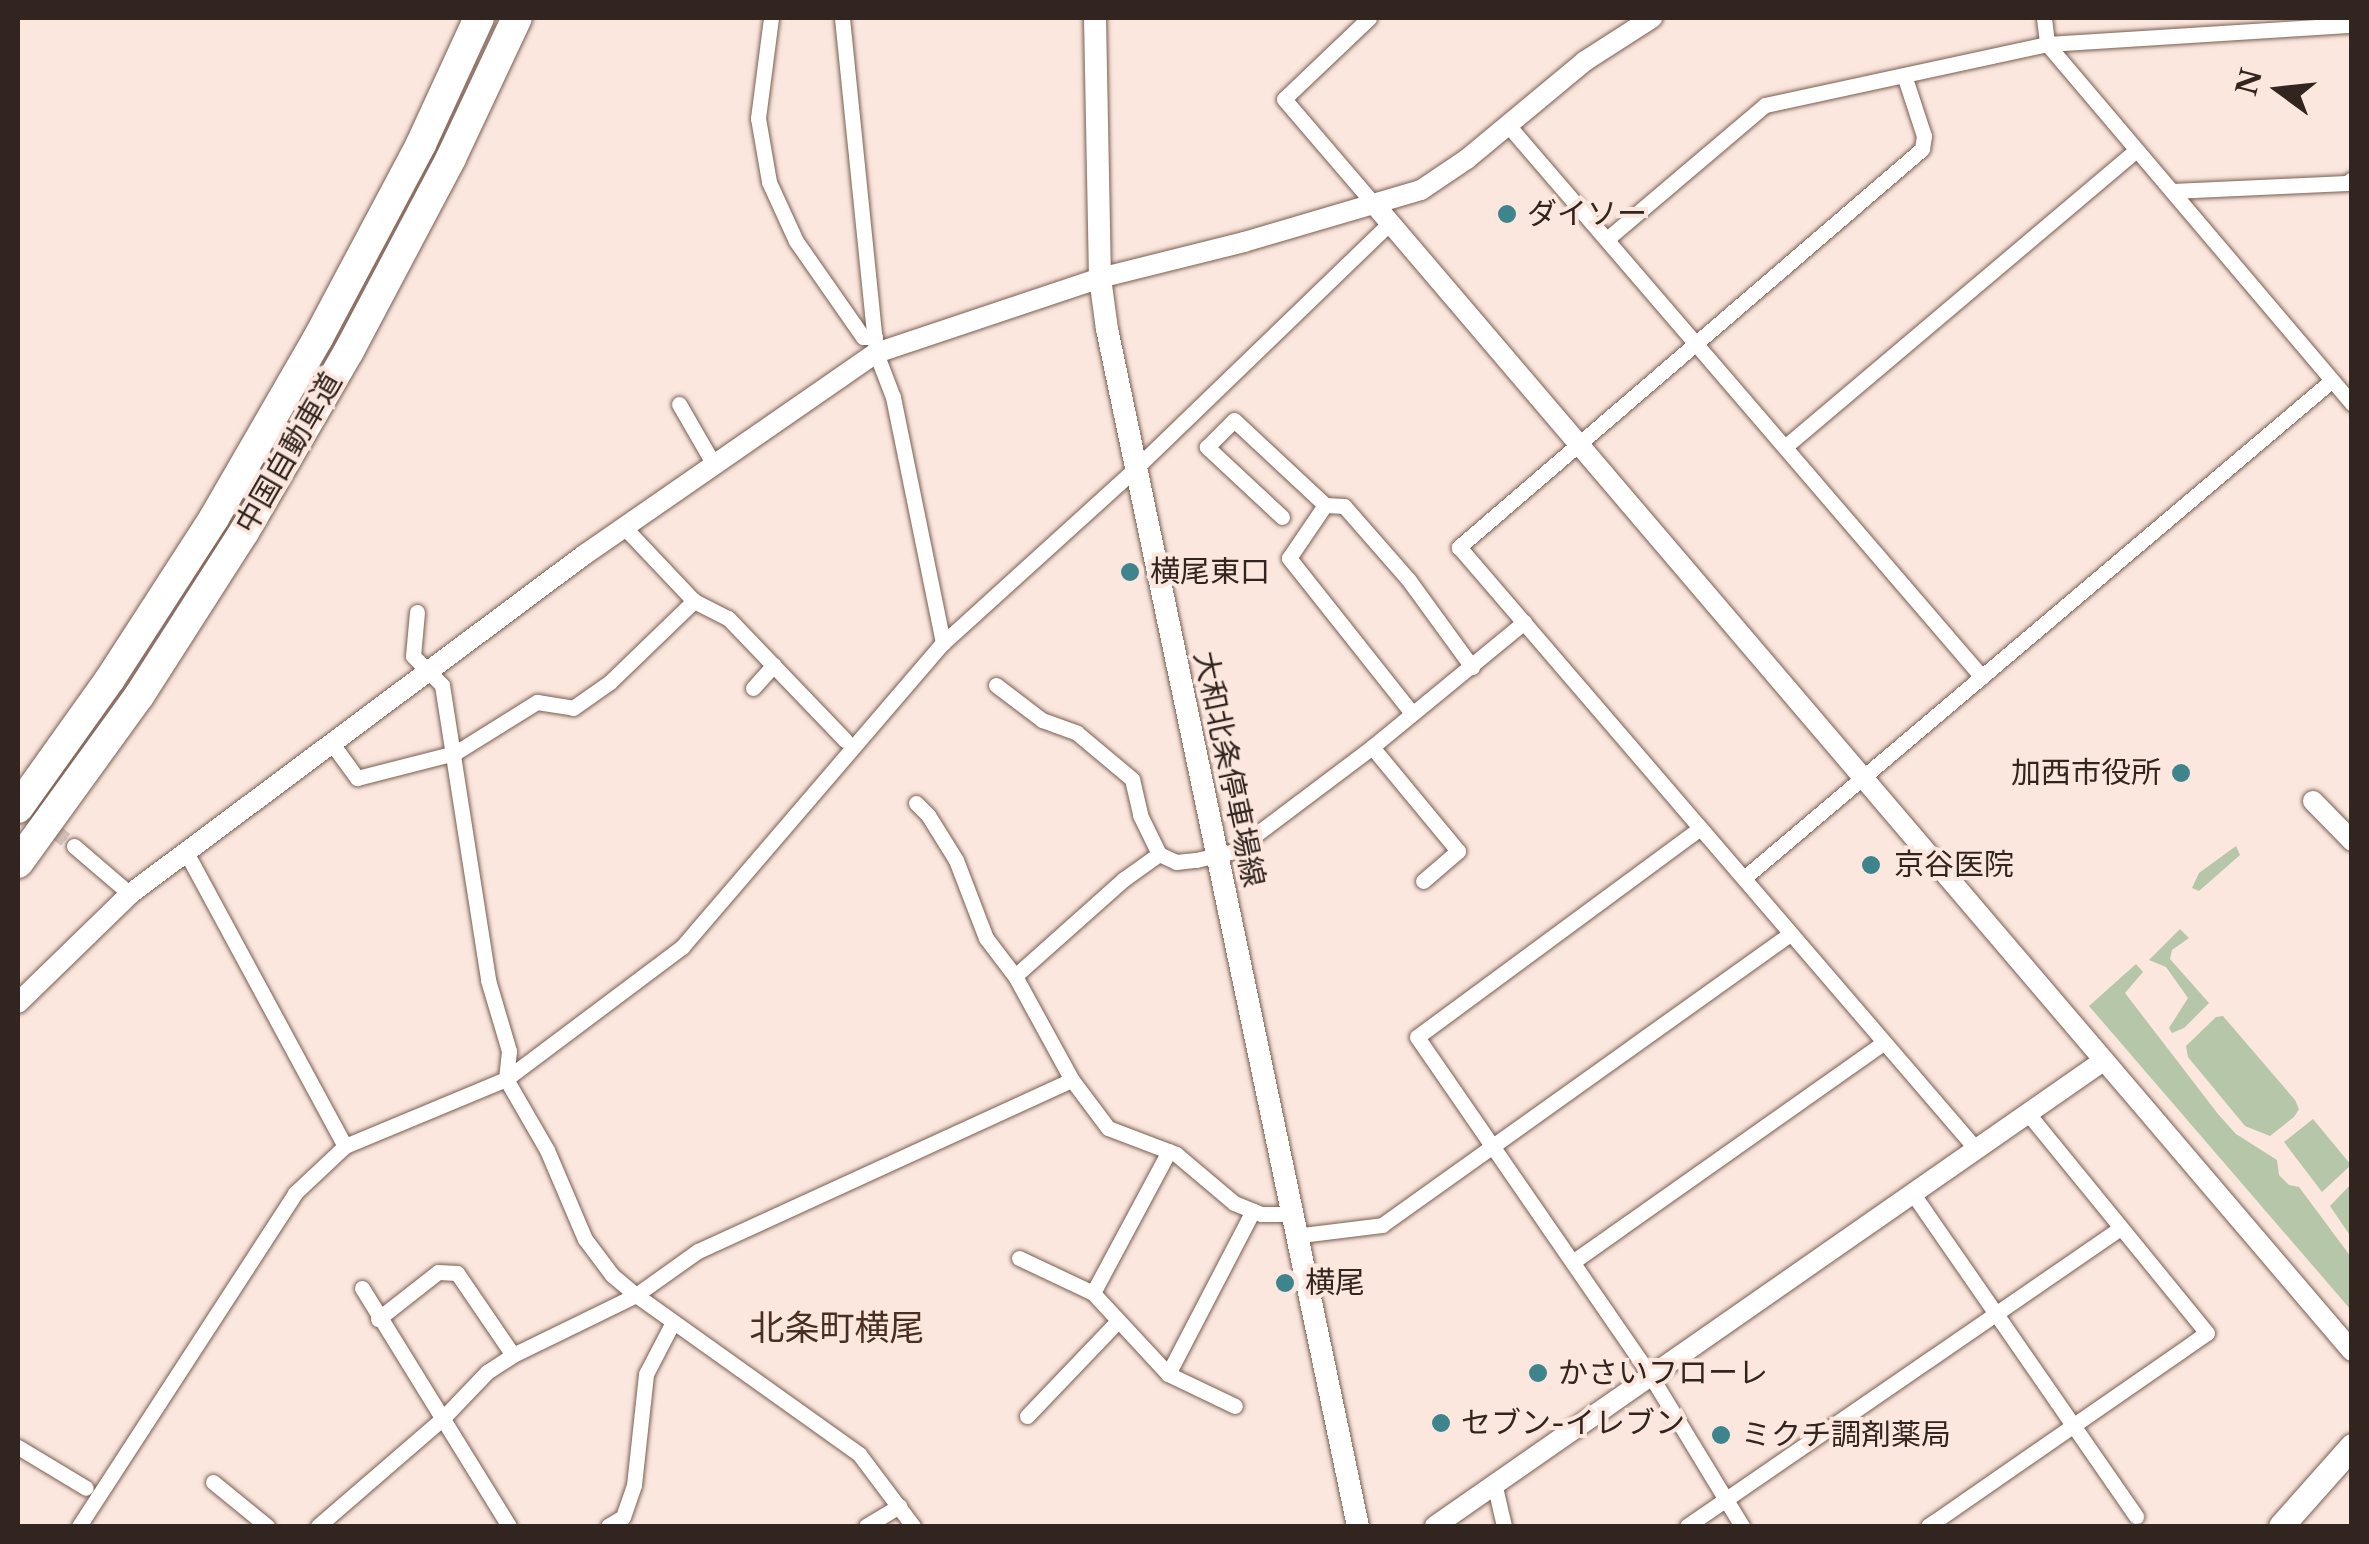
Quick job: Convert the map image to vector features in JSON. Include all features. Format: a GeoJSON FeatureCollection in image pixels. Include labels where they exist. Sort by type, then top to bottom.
{"type":"FeatureCollection","features":[{"type":"Feature","properties":{"kind":"highway","name":"中国自動車道"},"geometry":{"type":"LineString","coordinates":[[18,808],[110,680],[223,502],[318,338],[422,144],[479,18]]}},
{"type":"Feature","properties":{"kind":"highway","name":"中国自動車道"},"geometry":{"type":"LineString","coordinates":[[18,863],[139,696],[244,532],[349,351],[451,158],[517,18]]}},
{"type":"Feature","properties":{"kind":"main road","name":"大和北条停車場線"},"geometry":{"type":"LineString","coordinates":[[1095,18],[1100,278],[1216,858],[1358,1526]]}},
{"type":"Feature","properties":{"kind":"main road"},"geometry":{"type":"LineString","coordinates":[[2281,1526],[2352,1446]]}},
{"type":"Feature","properties":{"kind":"street"},"geometry":{"type":"LineString","coordinates":[[771,18],[758,118],[770,182],[796,241],[863,337],[875,345]]}},
{"type":"Feature","properties":{"kind":"street"},"geometry":{"type":"LineString","coordinates":[[842,18],[875,345],[893,397],[943,643]]}},
{"type":"Feature","properties":{"kind":"street"},"geometry":{"type":"LineString","coordinates":[[1369,18],[1284,99],[2352,1351]]}},
{"type":"Feature","properties":{"kind":"street"},"geometry":{"type":"LineString","coordinates":[[18,1004],[130,894],[875,345],[1100,278],[1421,190],[1467,159],[1585,61],[1652,18]]}},
{"type":"Feature","properties":{"kind":"street"},"geometry":{"type":"LineString","coordinates":[[2044,18],[2047,44],[2352,404]]}},
{"type":"Feature","properties":{"kind":"street"},"geometry":{"type":"LineString","coordinates":[[1607,239],[1766,105],[2047,44],[2352,24]]}},
{"type":"Feature","properties":{"kind":"street"},"geometry":{"type":"LineString","coordinates":[[1904,75],[1924,136],[1922,149],[1459,547],[1977,1150]]}},
{"type":"Feature","properties":{"kind":"street"},"geometry":{"type":"LineString","coordinates":[[1506,124],[1982,677]]}},
{"type":"Feature","properties":{"kind":"street"},"geometry":{"type":"LineString","coordinates":[[1786,446],[2135,151]]}},
{"type":"Feature","properties":{"kind":"street"},"geometry":{"type":"LineString","coordinates":[[2172,191],[2350,184]]}},
{"type":"Feature","properties":{"kind":"street"},"geometry":{"type":"LineString","coordinates":[[79,1526],[296,1192],[345,1146],[506,1079],[682,947],[943,643],[1136,468],[1390,222]]}},
{"type":"Feature","properties":{"kind":"street"},"geometry":{"type":"LineString","coordinates":[[1744,878],[2331,381]]}},
{"type":"Feature","properties":{"kind":"street"},"geometry":{"type":"LineString","coordinates":[[679,404],[713,462]]}},
{"type":"Feature","properties":{"kind":"street"},"geometry":{"type":"LineString","coordinates":[[1282,517],[1208,447],[1234,420],[1324,505],[1344,506],[1408,579],[1472,667]]}},
{"type":"Feature","properties":{"kind":"street"},"geometry":{"type":"LineString","coordinates":[[1324,505],[1289,558],[1412,713]]}},
{"type":"Feature","properties":{"kind":"street"},"geometry":{"type":"LineString","coordinates":[[624,527],[694,601],[728,618],[845,740]]}},
{"type":"Feature","properties":{"kind":"street"},"geometry":{"type":"LineString","coordinates":[[333,744],[357,778],[455,753],[538,702],[573,708],[610,682],[694,601]]}},
{"type":"Feature","properties":{"kind":"street"},"geometry":{"type":"LineString","coordinates":[[417,612],[414,656],[442,685],[488,980],[509,1051],[506,1079],[547,1150],[585,1239],[612,1275],[636,1296],[859,1454],[912,1526]]}},
{"type":"Feature","properties":{"kind":"street"},"geometry":{"type":"LineString","coordinates":[[996,685],[1042,720],[1077,733],[1132,780],[1140,815],[1160,854],[1176,862],[1216,858],[1234,851],[1372,746],[1524,622]]}},
{"type":"Feature","properties":{"kind":"street"},"geometry":{"type":"LineString","coordinates":[[753,688],[774,665]]}},
{"type":"Feature","properties":{"kind":"street"},"geometry":{"type":"LineString","coordinates":[[1372,746],[1458,851],[1423,882]]}},
{"type":"Feature","properties":{"kind":"street"},"geometry":{"type":"LineString","coordinates":[[2312,801],[2352,841]]}},
{"type":"Feature","properties":{"kind":"street"},"geometry":{"type":"LineString","coordinates":[[916,803],[946,842],[986,938],[1015,976],[1072,1080],[1108,1128],[1170,1151],[1234,1203],[1292,1225],[1382,1225],[1790,935]]}},
{"type":"Feature","properties":{"kind":"street"},"geometry":{"type":"LineString","coordinates":[[1699,828],[1417,1037],[1652,1378],[1742,1526]]}},
{"type":"Feature","properties":{"kind":"street"},"geometry":{"type":"LineString","coordinates":[[74,846],[130,894]]}},
{"type":"Feature","properties":{"kind":"street"},"geometry":{"type":"LineString","coordinates":[[186,854],[345,1146]]}},
{"type":"Feature","properties":{"kind":"street"},"geometry":{"type":"LineString","coordinates":[[1015,976],[1124,879],[1160,854]]}},
{"type":"Feature","properties":{"kind":"street"},"geometry":{"type":"LineString","coordinates":[[1574,1261],[1884,1043]]}},
{"type":"Feature","properties":{"kind":"street"},"geometry":{"type":"LineString","coordinates":[[1435,1526],[2103,1061]]}},
{"type":"Feature","properties":{"kind":"street"},"geometry":{"type":"LineString","coordinates":[[318,1526],[443,1418],[487,1372],[513,1354],[636,1296],[698,1251],[1072,1080]]}},
{"type":"Feature","properties":{"kind":"street"},"geometry":{"type":"LineString","coordinates":[[1928,1526],[2207,1333],[2029,1116]]}},
{"type":"Feature","properties":{"kind":"street"},"geometry":{"type":"LineString","coordinates":[[1093,1293],[1170,1151]]}},
{"type":"Feature","properties":{"kind":"street"},"geometry":{"type":"LineString","coordinates":[[1913,1194],[2136,1516]]}},
{"type":"Feature","properties":{"kind":"street"},"geometry":{"type":"LineString","coordinates":[[1168,1374],[1253,1211]]}},
{"type":"Feature","properties":{"kind":"street"},"geometry":{"type":"LineString","coordinates":[[1687,1526],[2119,1229]]}},
{"type":"Feature","properties":{"kind":"street"},"geometry":{"type":"LineString","coordinates":[[1019,1258],[1093,1293],[1116,1323],[1168,1374],[1235,1406]]}},
{"type":"Feature","properties":{"kind":"street"},"geometry":{"type":"LineString","coordinates":[[378,1319],[438,1272],[457,1273],[513,1354]]}},
{"type":"Feature","properties":{"kind":"street"},"geometry":{"type":"LineString","coordinates":[[362,1288],[509,1526]]}},
{"type":"Feature","properties":{"kind":"street"},"geometry":{"type":"LineString","coordinates":[[1027,1416],[1116,1323]]}},
{"type":"Feature","properties":{"kind":"street"},"geometry":{"type":"LineString","coordinates":[[608,1526],[623,1517],[634,1485],[646,1374],[672,1324]]}},
{"type":"Feature","properties":{"kind":"street"},"geometry":{"type":"LineString","coordinates":[[18,1448],[86,1488]]}},
{"type":"Feature","properties":{"kind":"street"},"geometry":{"type":"LineString","coordinates":[[213,1482],[267,1526]]}},
{"type":"Feature","properties":{"kind":"street"},"geometry":{"type":"LineString","coordinates":[[1495,1487],[1504,1526]]}},
{"type":"Feature","properties":{"kind":"street"},"geometry":{"type":"LineString","coordinates":[[866,1526],[899,1506]]}},
{"type":"Feature","properties":{"kind":"green space"},"geometry":{"type":"Polygon","coordinates":[[[2236,846],[2240,855],[2199,891],[2192,888],[2199,873],[2236,846]]]}},
{"type":"Feature","properties":{"kind":"green space"},"geometry":{"type":"Polygon","coordinates":[[[2180,929],[2189,938],[2172,950],[2170,959],[2209,1003],[2184,1028],[2172,1033],[2169,1028],[2188,998],[2166,967],[2149,960],[2180,929]]]}},
{"type":"Feature","properties":{"kind":"green space"},"geometry":{"type":"Polygon","coordinates":[[[2136,964],[2143,972],[2125,993],[2218,1114],[2236,1134],[2277,1160],[2279,1175],[2289,1185],[2299,1187],[2351,1257],[2351,1310],[2089,1006],[2136,964]]]}},
{"type":"Feature","properties":{"kind":"green space"},"geometry":{"type":"Polygon","coordinates":[[[2223,1016],[2299,1109],[2270,1136],[2245,1126],[2188,1057],[2186,1046],[2216,1017],[2223,1016]]]}},
{"type":"Feature","properties":{"kind":"green space"},"geometry":{"type":"Polygon","coordinates":[[[2313,1119],[2351,1165],[2322,1192],[2284,1142],[2313,1119]]]}},
{"type":"Feature","properties":{"kind":"green space"},"geometry":{"type":"Polygon","coordinates":[[[2351,1184],[2351,1237],[2330,1206],[2351,1184]]]}},
{"type":"Feature","properties":{"kind":"tunnel"},"geometry":{"type":"LineString","coordinates":[[18,801],[74,846]]}},
{"type":"Feature","properties":{"kind":"place","name":"ダイソー"},"geometry":{"type":"Point","coordinates":[1507,214]}},
{"type":"Feature","properties":{"kind":"place","name":"横尾東口"},"geometry":{"type":"Point","coordinates":[1130,572]}},
{"type":"Feature","properties":{"kind":"place","name":"加西市役所"},"geometry":{"type":"Point","coordinates":[2181,773]}},
{"type":"Feature","properties":{"kind":"place","name":"京谷医院"},"geometry":{"type":"Point","coordinates":[1871,865]}},
{"type":"Feature","properties":{"kind":"place","name":"横尾"},"geometry":{"type":"Point","coordinates":[1285,1283]}},
{"type":"Feature","properties":{"kind":"place","name":"かさいフローレ"},"geometry":{"type":"Point","coordinates":[1538,1373]}},
{"type":"Feature","properties":{"kind":"place","name":"セブン-イレブン"},"geometry":{"type":"Point","coordinates":[1441,1423]}},
{"type":"Feature","properties":{"kind":"place","name":"ミクチ調剤薬局"},"geometry":{"type":"Point","coordinates":[1721,1435]}},
{"type":"Feature","properties":{"kind":"district","name":"北条町横尾"},"geometry":{"type":"Point","coordinates":[837,1328]}}]}
